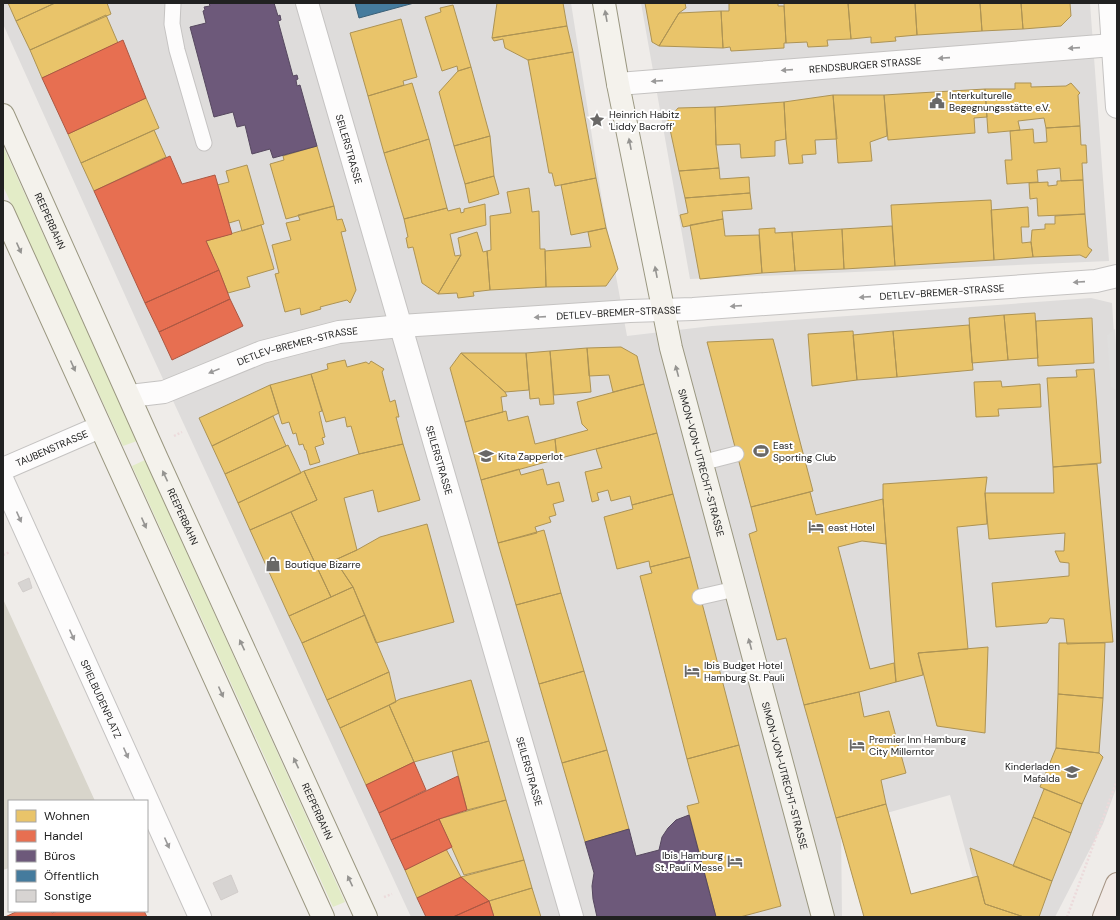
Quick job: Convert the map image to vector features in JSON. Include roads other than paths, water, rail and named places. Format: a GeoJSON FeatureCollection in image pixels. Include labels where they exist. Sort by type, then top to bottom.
{"type":"FeatureCollection","features":[{"type":"Feature","properties":{"kind":"main road","name":"SIMON-VON-UTRECHT-STRASSE"},"geometry":{"type":"LineString","coordinates":[[604,3],[618,84],[671,348],[823,917]]}},
{"type":"Feature","properties":{"kind":"main road","name":"REEPERBAHN"},"geometry":{"type":"LineString","coordinates":[[3,115],[157,459],[366,917]]}},
{"type":"Feature","properties":{"kind":"main road"},"geometry":{"type":"LineString","coordinates":[[3,212],[323,917]]}},
{"type":"Feature","properties":{"kind":"main road"},"geometry":{"type":"LineString","coordinates":[[1104,917],[1117,884]]}},
{"type":"Feature","properties":{"kind":"street","name":"SEILERSTRASSE"},"geometry":{"type":"LineString","coordinates":[[307,3],[572,917]]}},
{"type":"Feature","properties":{"kind":"street"},"geometry":{"type":"LineString","coordinates":[[1110,3],[1117,107]]}},
{"type":"Feature","properties":{"kind":"street","name":"RENDSBURGER STRASSE"},"geometry":{"type":"LineString","coordinates":[[618,84],[1113,45]]}},
{"type":"Feature","properties":{"kind":"street","name":"DETLEV-BREMER-STRASSE"},"geometry":{"type":"LineString","coordinates":[[130,396],[164,392],[262,352],[332,334],[401,326],[1096,281],[1117,276]]}},
{"type":"Feature","properties":{"kind":"street","name":"TAUBENSTRASSE"},"geometry":{"type":"LineString","coordinates":[[3,468],[100,427]]}},
{"type":"Feature","properties":{"kind":"street","name":"SPIELBUDENPLATZ"},"geometry":{"type":"LineString","coordinates":[[3,481],[147,800]]}},
{"type":"Feature","properties":{"kind":"street","name":"SPIELBUDENPLATZ"},"geometry":{"type":"LineString","coordinates":[[148,802],[200,917]]}},
{"type":"Feature","properties":{"kind":"lane"},"geometry":{"type":"LineString","coordinates":[[173,3],[172,24],[177,50],[204,143]]}},
{"type":"Feature","properties":{"kind":"lane"},"geometry":{"type":"LineString","coordinates":[[701,463],[736,454]]}},
{"type":"Feature","properties":{"kind":"lane"},"geometry":{"type":"LineString","coordinates":[[700,597],[735,589]]}},
{"type":"Feature","properties":{"kind":"place","name":"Interkulturelle Begegnungsstätte e.V."},"geometry":{"type":"Point","coordinates":[937,101]}},
{"type":"Feature","properties":{"kind":"place","name":"Heinrich Habitz 'Liddy Bacroff'"},"geometry":{"type":"Point","coordinates":[597,120]}},
{"type":"Feature","properties":{"kind":"place","name":"East Sporting Club"},"geometry":{"type":"Point","coordinates":[761,451]}},
{"type":"Feature","properties":{"kind":"place","name":"Kita Zapperlot"},"geometry":{"type":"Point","coordinates":[486,456]}},
{"type":"Feature","properties":{"kind":"place","name":"east Hotel"},"geometry":{"type":"Point","coordinates":[816,527]}},
{"type":"Feature","properties":{"kind":"place","name":"Boutique Bizarre"},"geometry":{"type":"Point","coordinates":[273,564]}},
{"type":"Feature","properties":{"kind":"place","name":"Ibis Budget Hotel Hamburg St. Pauli"},"geometry":{"type":"Point","coordinates":[692,671]}},
{"type":"Feature","properties":{"kind":"place","name":"Premier Inn Hamburg City Millerntor"},"geometry":{"type":"Point","coordinates":[857,745]}},
{"type":"Feature","properties":{"kind":"place","name":"Kinderladen Mafalda"},"geometry":{"type":"Point","coordinates":[1072,772]}},
{"type":"Feature","properties":{"kind":"place","name":"Ibis Hamburg St. Pauli Messe"},"geometry":{"type":"Point","coordinates":[735,861]}}]}
